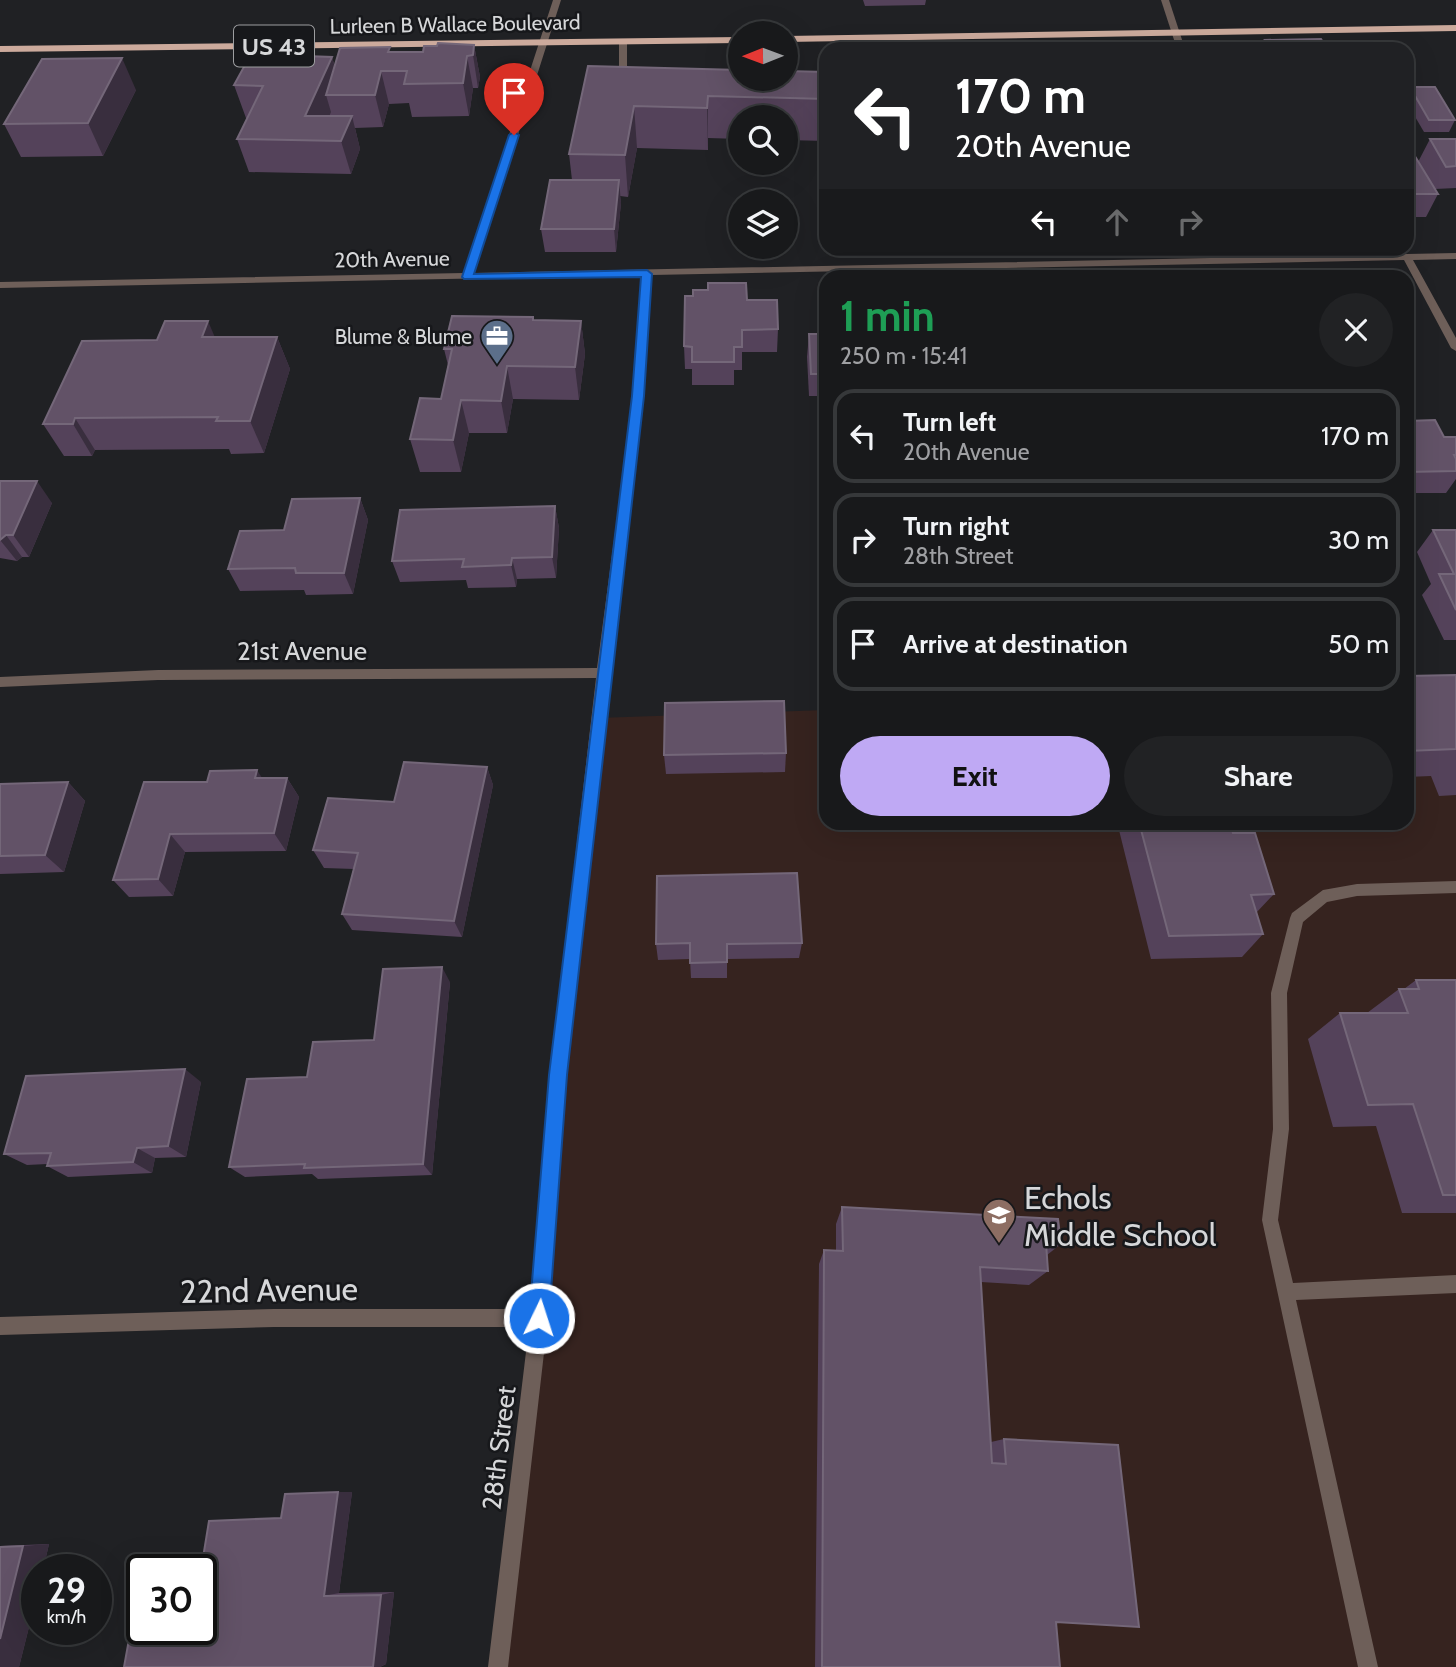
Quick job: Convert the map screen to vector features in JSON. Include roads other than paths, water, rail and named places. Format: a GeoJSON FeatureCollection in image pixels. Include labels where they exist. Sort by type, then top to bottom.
{"type":"FeatureCollection","features":[{"type":"Feature","properties":{"kind":"highway"},"geometry":{"type":"LineString","coordinates":[[798,39],[1456,28]]}},
{"type":"Feature","properties":{"kind":"highway","name":"Lurleen B Wallace Boulevard"},"geometry":{"type":"LineString","coordinates":[[1,49],[728,40]]}},
{"type":"Feature","properties":{"kind":"street"},"geometry":{"type":"LineString","coordinates":[[468,277],[557,0]]}},
{"type":"Feature","properties":{"kind":"street"},"geometry":{"type":"LineString","coordinates":[[1165,0],[1179,42]]}},
{"type":"Feature","properties":{"kind":"street"},"geometry":{"type":"LineString","coordinates":[[623,42],[623,85]]}},
{"type":"Feature","properties":{"kind":"street"},"geometry":{"type":"LineString","coordinates":[[1258,256],[1259,260]]}},
{"type":"Feature","properties":{"kind":"street","name":"20th Avenue"},"geometry":{"type":"LineString","coordinates":[[822,270],[1456,256]]}},
{"type":"Feature","properties":{"kind":"street"},"geometry":{"type":"LineString","coordinates":[[1407,257],[1456,348]]}},
{"type":"Feature","properties":{"kind":"street","name":"20th Avenue"},"geometry":{"type":"LineString","coordinates":[[0,285],[819,270]]}},
{"type":"Feature","properties":{"kind":"street","name":"28th Street"},"geometry":{"type":"LineString","coordinates":[[498,1667],[539,1318],[558,1075],[603,673],[638,396],[647,274]]}},
{"type":"Feature","properties":{"kind":"street","name":"21st Avenue"},"geometry":{"type":"LineString","coordinates":[[0,682],[158,674],[603,673]]}},
{"type":"Feature","properties":{"kind":"street"},"geometry":{"type":"LineString","coordinates":[[1368,1667],[1270,1220],[1281,1129],[1279,993],[1297,918],[1323,896],[1357,890],[1456,887]]}},
{"type":"Feature","properties":{"kind":"street"},"geometry":{"type":"LineString","coordinates":[[1286,1292],[1456,1284]]}},
{"type":"Feature","properties":{"kind":"street","name":"22nd Avenue"},"geometry":{"type":"LineString","coordinates":[[0,1326],[274,1318],[539,1318]]}},
{"type":"Feature","properties":{"kind":"place","name":"Blume & Blume"},"geometry":{"type":"Point","coordinates":[497,366]}},
{"type":"Feature","properties":{"kind":"place","name":"Echols Middle School"},"geometry":{"type":"Point","coordinates":[999,1245]}}]}
